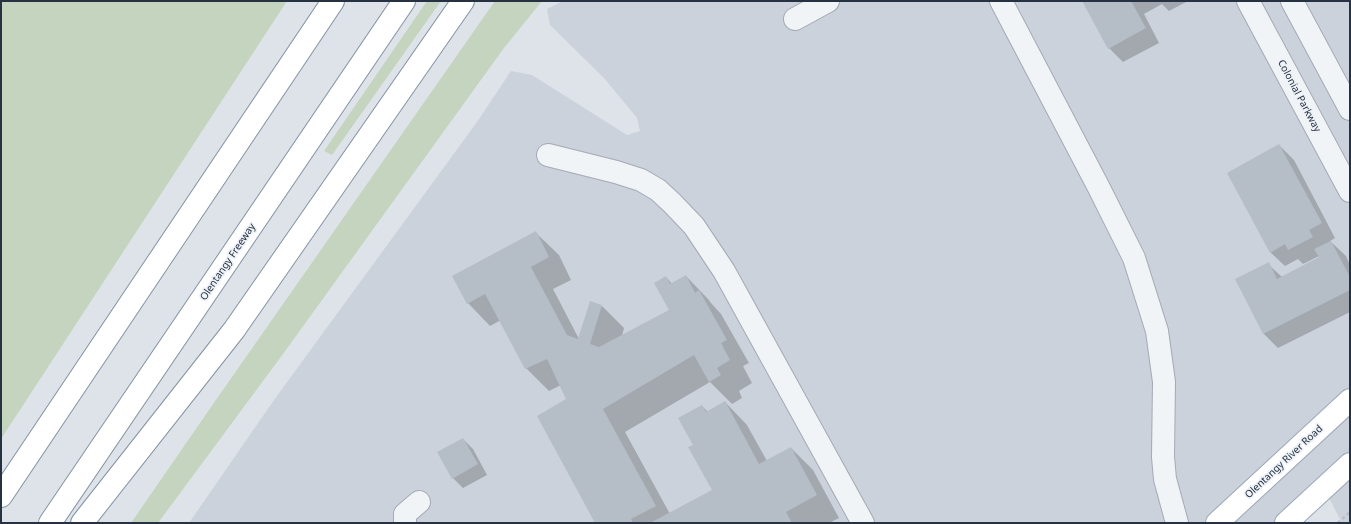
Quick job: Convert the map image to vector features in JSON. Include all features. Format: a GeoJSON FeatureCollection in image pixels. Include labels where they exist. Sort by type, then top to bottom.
{"type":"FeatureCollection","features":[{"type":"Feature","properties":{"kind":"main road"},"geometry":{"type":"LineString","coordinates":[[1,496],[333,1]]}},
{"type":"Feature","properties":{"kind":"main road","name":"Olentangy Freeway"},"geometry":{"type":"LineString","coordinates":[[50,523],[404,1]]}},
{"type":"Feature","properties":{"kind":"main road"},"geometry":{"type":"LineString","coordinates":[[82,523],[234,330],[463,1]]}},
{"type":"Feature","properties":{"kind":"main road","name":"Olentangy River Road"},"geometry":{"type":"LineString","coordinates":[[1217,523],[1350,400]]}},
{"type":"Feature","properties":{"kind":"main road"},"geometry":{"type":"LineString","coordinates":[[1286,523],[1350,464]]}},
{"type":"Feature","properties":{"kind":"street"},"geometry":{"type":"LineString","coordinates":[[796,19],[828,1]]}},
{"type":"Feature","properties":{"kind":"street"},"geometry":{"type":"LineString","coordinates":[[1000,1],[1098,186],[1134,258],[1157,331],[1164,382],[1163,457],[1165,479],[1177,523]]}},
{"type":"Feature","properties":{"kind":"street","name":"Colonial Parkway"},"geometry":{"type":"LineString","coordinates":[[1248,1],[1350,191]]}},
{"type":"Feature","properties":{"kind":"street"},"geometry":{"type":"LineString","coordinates":[[1292,1],[1350,109]]}},
{"type":"Feature","properties":{"kind":"street"},"geometry":{"type":"LineString","coordinates":[[548,155],[621,173],[641,180],[658,190],[694,226],[724,271],[863,523]]}},
{"type":"Feature","properties":{"kind":"street"},"geometry":{"type":"LineString","coordinates":[[405,523],[405,514],[419,502]]}},
{"type":"Feature","properties":{"kind":"path"},"geometry":{"type":"LineString","coordinates":[[1338,523],[1350,512]]}},
{"type":"Feature","properties":{"kind":"shaded area"},"geometry":{"type":"Polygon","coordinates":[[[563,1],[1350,1],[1350,523],[1342,523],[1324,488],[1286,523],[189,523],[274,400],[477,122],[511,71],[532,75],[627,135],[640,131],[637,118],[604,78],[550,25],[547,9],[563,1]]]}},
{"type":"Feature","properties":{"kind":"green space"},"geometry":{"type":"Polygon","coordinates":[[[1,1],[287,1],[1,439],[1,1]]]}},
{"type":"Feature","properties":{"kind":"green space"},"geometry":{"type":"Polygon","coordinates":[[[427,1],[441,1],[332,155],[324,151],[427,1]]]}},
{"type":"Feature","properties":{"kind":"green space"},"geometry":{"type":"Polygon","coordinates":[[[495,1],[542,1],[504,48],[283,354],[158,523],[131,523],[211,407],[495,1]]]}},
{"type":"Feature","properties":{"kind":"building"},"geometry":{"type":"Polygon","coordinates":[[[1082,1],[1131,1],[1146,28],[1108,49],[1082,1]]]}},
{"type":"Feature","properties":{"kind":"building"},"geometry":{"type":"Polygon","coordinates":[[[1279,144],[1322,223],[1309,230],[1313,237],[1288,250],[1285,244],[1270,253],[1227,173],[1279,144]]]}},
{"type":"Feature","properties":{"kind":"building"},"geometry":{"type":"Polygon","coordinates":[[[536,231],[549,257],[531,267],[567,335],[578,339],[590,301],[602,305],[590,344],[599,347],[669,310],[654,283],[666,276],[670,284],[686,275],[695,293],[699,290],[727,340],[721,343],[730,360],[717,368],[721,375],[709,382],[694,355],[603,409],[656,506],[631,519],[633,523],[595,523],[537,416],[566,399],[547,359],[525,369],[485,294],[467,304],[452,276],[536,231]]]}},
{"type":"Feature","properties":{"kind":"building"},"geometry":{"type":"Polygon","coordinates":[[[1331,241],[1350,277],[1350,290],[1263,334],[1235,279],[1269,262],[1277,279],[1319,257],[1314,249],[1331,241]]]}},
{"type":"Feature","properties":{"kind":"building"},"geometry":{"type":"Polygon","coordinates":[[[725,401],[759,464],[791,447],[817,495],[786,512],[792,523],[650,523],[712,490],[688,447],[693,445],[678,418],[702,405],[706,412],[725,401]]]}},
{"type":"Feature","properties":{"kind":"building"},"geometry":{"type":"Polygon","coordinates":[[[463,438],[478,464],[452,479],[437,452],[463,438]]]}}]}
